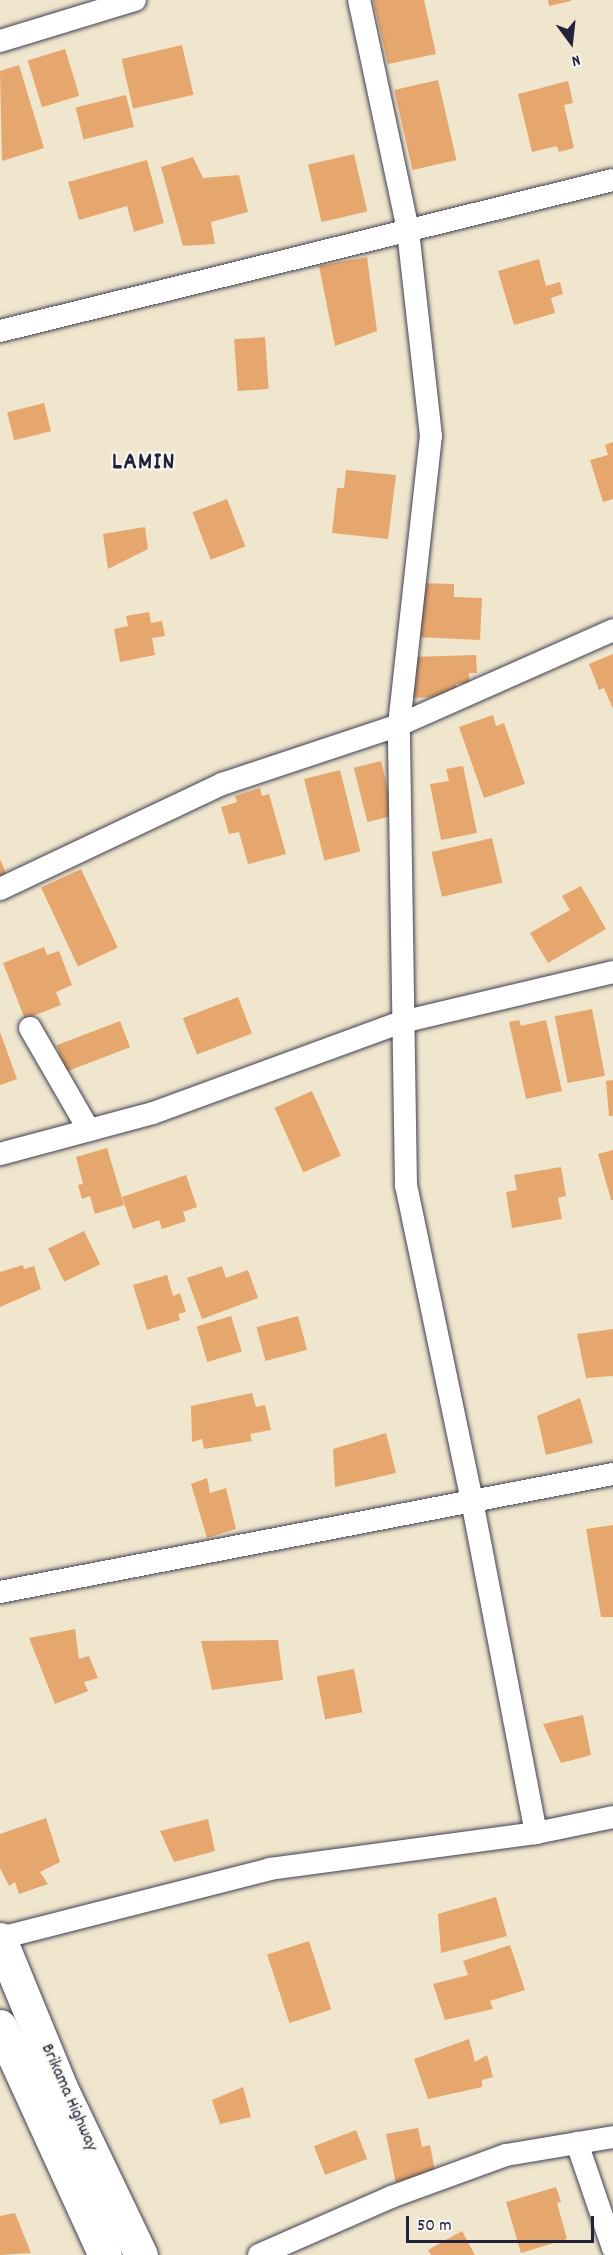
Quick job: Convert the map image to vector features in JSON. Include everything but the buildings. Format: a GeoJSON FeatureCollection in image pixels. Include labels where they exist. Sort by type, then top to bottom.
{"type":"FeatureCollection","features":[{"type":"Feature","properties":{"kind":"highway","name":"Brikama Highway"},"geometry":{"type":"LineString","coordinates":[[0,1939],[61,2088],[141,2255]]}},
{"type":"Feature","properties":{"kind":"highway","name":"Brikama Highway"},"geometry":{"type":"LineString","coordinates":[[0,2026],[105,2255]]}},
{"type":"Feature","properties":{"kind":"street"},"geometry":{"type":"LineString","coordinates":[[0,41],[135,0]]}},
{"type":"Feature","properties":{"kind":"street"},"geometry":{"type":"LineString","coordinates":[[359,0],[408,230],[431,436],[399,725],[406,1186],[472,1501],[536,1833]]}},
{"type":"Feature","properties":{"kind":"street"},"geometry":{"type":"LineString","coordinates":[[0,331],[613,180]]}},
{"type":"Feature","properties":{"kind":"street"},"geometry":{"type":"LineString","coordinates":[[0,889],[222,784],[399,725],[613,630]]}},
{"type":"Feature","properties":{"kind":"street"},"geometry":{"type":"LineString","coordinates":[[0,1154],[153,1113],[402,1022],[613,972]]}},
{"type":"Feature","properties":{"kind":"street"},"geometry":{"type":"LineString","coordinates":[[30,1028],[89,1130]]}},
{"type":"Feature","properties":{"kind":"street"},"geometry":{"type":"LineString","coordinates":[[0,1592],[613,1474]]}},
{"type":"Feature","properties":{"kind":"street"},"geometry":{"type":"LineString","coordinates":[[0,1939],[270,1869],[536,1833],[613,1817]]}},
{"type":"Feature","properties":{"kind":"street"},"geometry":{"type":"LineString","coordinates":[[259,2255],[391,2197],[506,2155],[613,2137]]}},
{"type":"Feature","properties":{"kind":"street"},"geometry":{"type":"LineString","coordinates":[[577,2143],[613,2248]]}},
{"type":"Feature","properties":{"kind":"district","name":"LAMIN"},"geometry":{"type":"Point","coordinates":[144,464]}}]}
